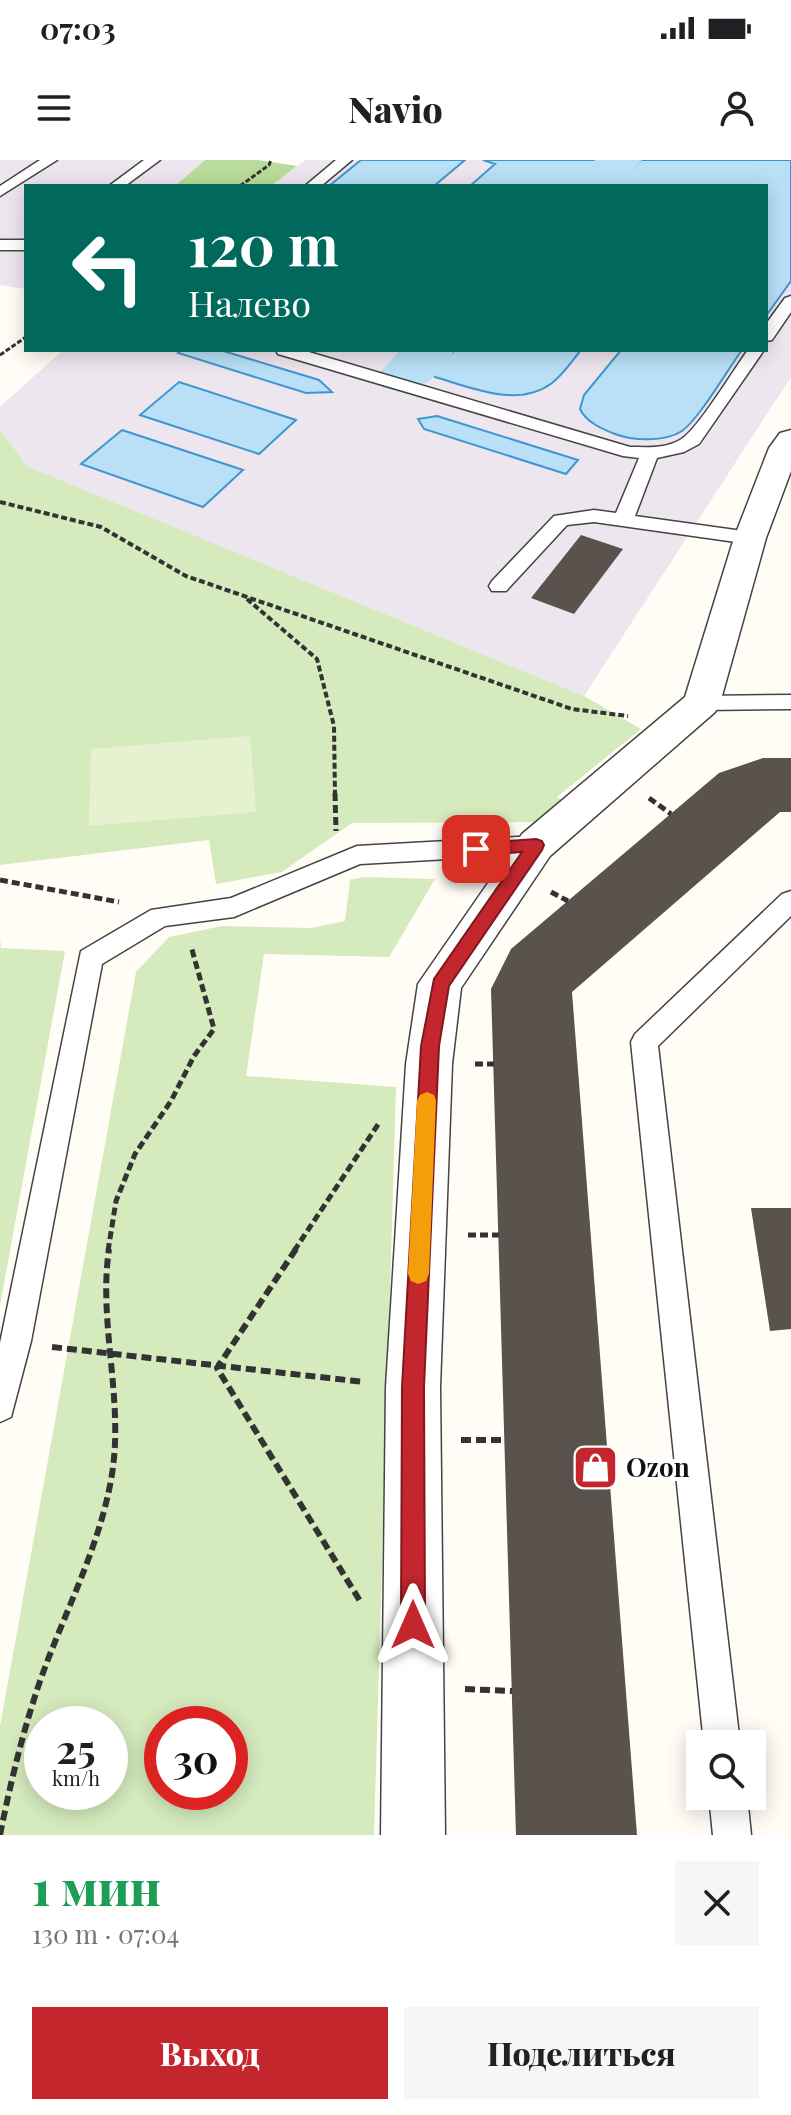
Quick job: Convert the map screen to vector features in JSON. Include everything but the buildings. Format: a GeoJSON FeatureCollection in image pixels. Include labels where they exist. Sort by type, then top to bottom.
{"type":"FeatureCollection","features":[{"type":"Feature","properties":{"kind":"street"},"geometry":{"type":"LineString","coordinates":[[413,1835],[413,1387],[429,1064],[440,984],[536,845],[689,713],[750,538],[784,448],[791,439]]}},
{"type":"Feature","properties":{"kind":"lane"},"geometry":{"type":"LineString","coordinates":[[0,192],[50,160]]}},
{"type":"Feature","properties":{"kind":"lane"},"geometry":{"type":"LineString","coordinates":[[119,184],[153,160]]}},
{"type":"Feature","properties":{"kind":"lane"},"geometry":{"type":"LineString","coordinates":[[315,184],[345,160]]}},
{"type":"Feature","properties":{"kind":"lane"},"geometry":{"type":"LineString","coordinates":[[0,245],[24,245]]}},
{"type":"Feature","properties":{"kind":"lane"},"geometry":{"type":"LineString","coordinates":[[768,333],[791,301]]}},
{"type":"Feature","properties":{"kind":"lane"},"geometry":{"type":"LineString","coordinates":[[291,352],[629,452],[650,453],[680,449],[693,440],[755,352]]}},
{"type":"Feature","properties":{"kind":"lane"},"geometry":{"type":"LineString","coordinates":[[623,521],[650,453]]}},
{"type":"Feature","properties":{"kind":"lane"},"geometry":{"type":"LineString","coordinates":[[499,586],[561,520],[594,516],[750,538]]}},
{"type":"Feature","properties":{"kind":"lane"},"geometry":{"type":"LineString","coordinates":[[689,713],[791,702]]}},
{"type":"Feature","properties":{"kind":"lane"},"geometry":{"type":"LineString","coordinates":[[0,1406],[16,1341],[90,958],[160,917],[234,907],[357,855],[536,845]]}},
{"type":"Feature","properties":{"kind":"lane"},"geometry":{"type":"LineString","coordinates":[[720,1730],[644,1042],[791,901]]}},
{"type":"Feature","properties":{"kind":"lane"},"geometry":{"type":"LineString","coordinates":[[729,1810],[732,1835]]}},
{"type":"Feature","properties":{"kind":"path"},"geometry":{"type":"LineString","coordinates":[[243,184],[269,165],[271,160]]}},
{"type":"Feature","properties":{"kind":"path"},"geometry":{"type":"LineString","coordinates":[[0,355],[24,338]]}},
{"type":"Feature","properties":{"kind":"path"},"geometry":{"type":"LineString","coordinates":[[0,502],[101,527],[186,576],[572,709],[689,713]]}},
{"type":"Feature","properties":{"kind":"path"},"geometry":{"type":"LineString","coordinates":[[243,596],[317,659],[334,726],[336,864]]}},
{"type":"Feature","properties":{"kind":"path"},"geometry":{"type":"LineString","coordinates":[[0,880],[182,913],[214,1029],[194,1056],[171,1101],[135,1154],[116,1201],[105,1274],[116,1433],[112,1474],[103,1520],[38,1687],[12,1778],[0,1835]]}},
{"type":"Feature","properties":{"kind":"path"},"geometry":{"type":"LineString","coordinates":[[217,1368],[387,1110]]}},
{"type":"Feature","properties":{"kind":"path"},"geometry":{"type":"LineString","coordinates":[[16,1341],[112,1356],[413,1387]]}},
{"type":"Feature","properties":{"kind":"path"},"geometry":{"type":"LineString","coordinates":[[217,1368],[364,1608]]}},
{"type":"Feature","properties":{"kind":"shaded area"},"geometry":{"type":"Polygon","coordinates":[[[0,160],[205,160],[177,184],[24,184],[24,289],[0,285],[0,160]]]}},
{"type":"Feature","properties":{"kind":"shaded area"},"geometry":{"type":"Polygon","coordinates":[[[306,160],[791,160],[791,377],[584,696],[25,466],[0,429],[0,407],[61,352],[768,352],[768,184],[274,184],[306,160]]]}},
{"type":"Feature","properties":{"kind":"green space"},"geometry":{"type":"Polygon","coordinates":[[[205,160],[258,160],[297,166],[274,184],[177,184],[205,160]]]}},
{"type":"Feature","properties":{"kind":"green space"},"geometry":{"type":"Polygon","coordinates":[[[0,429],[26,466],[584,696],[641,729],[557,797],[568,803],[565,822],[352,823],[282,872],[216,884],[209,840],[0,865],[0,429]]]}},
{"type":"Feature","properties":{"kind":"green space"},"geometry":{"type":"Polygon","coordinates":[[[250,736],[256,812],[89,826],[91,749],[250,736]]]}},
{"type":"Feature","properties":{"kind":"green space"},"geometry":{"type":"Polygon","coordinates":[[[363,877],[435,879],[389,957],[264,954],[246,1076],[396,1087],[374,1835],[0,1835],[0,1726],[136,972],[169,937],[222,926],[311,928],[345,921],[350,880],[363,877]]]}},
{"type":"Feature","properties":{"kind":"green space"},"geometry":{"type":"Polygon","coordinates":[[[0,938],[1,948],[65,951],[0,1305],[0,938]]]}},
{"type":"Feature","properties":{"kind":"water"},"geometry":{"type":"Polygon","coordinates":[[[361,160],[465,160],[436,184],[331,184],[361,160]]]}},
{"type":"Feature","properties":{"kind":"water"},"geometry":{"type":"Polygon","coordinates":[[[483,160],[602,160],[577,184],[472,184],[495,164],[483,160]]]}},
{"type":"Feature","properties":{"kind":"water"},"geometry":{"type":"Polygon","coordinates":[[[641,160],[791,160],[791,281],[768,313],[768,184],[618,184],[641,160]]]}},
{"type":"Feature","properties":{"kind":"water"},"geometry":{"type":"Polygon","coordinates":[[[227,352],[319,380],[332,392],[306,393],[178,353],[227,352]]]}},
{"type":"Feature","properties":{"kind":"water"},"geometry":{"type":"Polygon","coordinates":[[[453,352],[579,352],[552,383],[539,391],[524,394],[494,394],[435,377],[432,373],[453,352]]]}},
{"type":"Feature","properties":{"kind":"water"},"geometry":{"type":"Polygon","coordinates":[[[619,352],[741,352],[705,405],[689,425],[675,435],[640,439],[605,430],[590,421],[580,409],[584,395],[619,352]]]}},
{"type":"Feature","properties":{"kind":"water"},"geometry":{"type":"Polygon","coordinates":[[[179,382],[296,420],[259,454],[140,415],[179,382]]]}},
{"type":"Feature","properties":{"kind":"water"},"geometry":{"type":"Polygon","coordinates":[[[437,416],[578,460],[566,474],[424,429],[418,419],[437,416]]]}},
{"type":"Feature","properties":{"kind":"water"},"geometry":{"type":"Polygon","coordinates":[[[122,430],[243,470],[203,507],[81,464],[122,430]]]}},
{"type":"Feature","properties":{"kind":"waterway"},"geometry":{"type":"LineString","coordinates":[[596,184],[620,160]]}},
{"type":"Feature","properties":{"kind":"waterway"},"geometry":{"type":"LineString","coordinates":[[402,377],[427,352]]}},
{"type":"Feature","properties":{"kind":"slow traffic"},"geometry":{"type":"LineString","coordinates":[[418,1274],[427,1101]]}},
{"type":"Feature","properties":{"kind":"place","name":"Ozon"},"geometry":{"type":"Point","coordinates":[595,1468]}},
{"type":"Feature","properties":{"kind":"route"},"geometry":{"type":"LineString","coordinates":[[413,1625],[413,1387],[430,1046],[440,984],[536,845],[476,849]]}}]}
